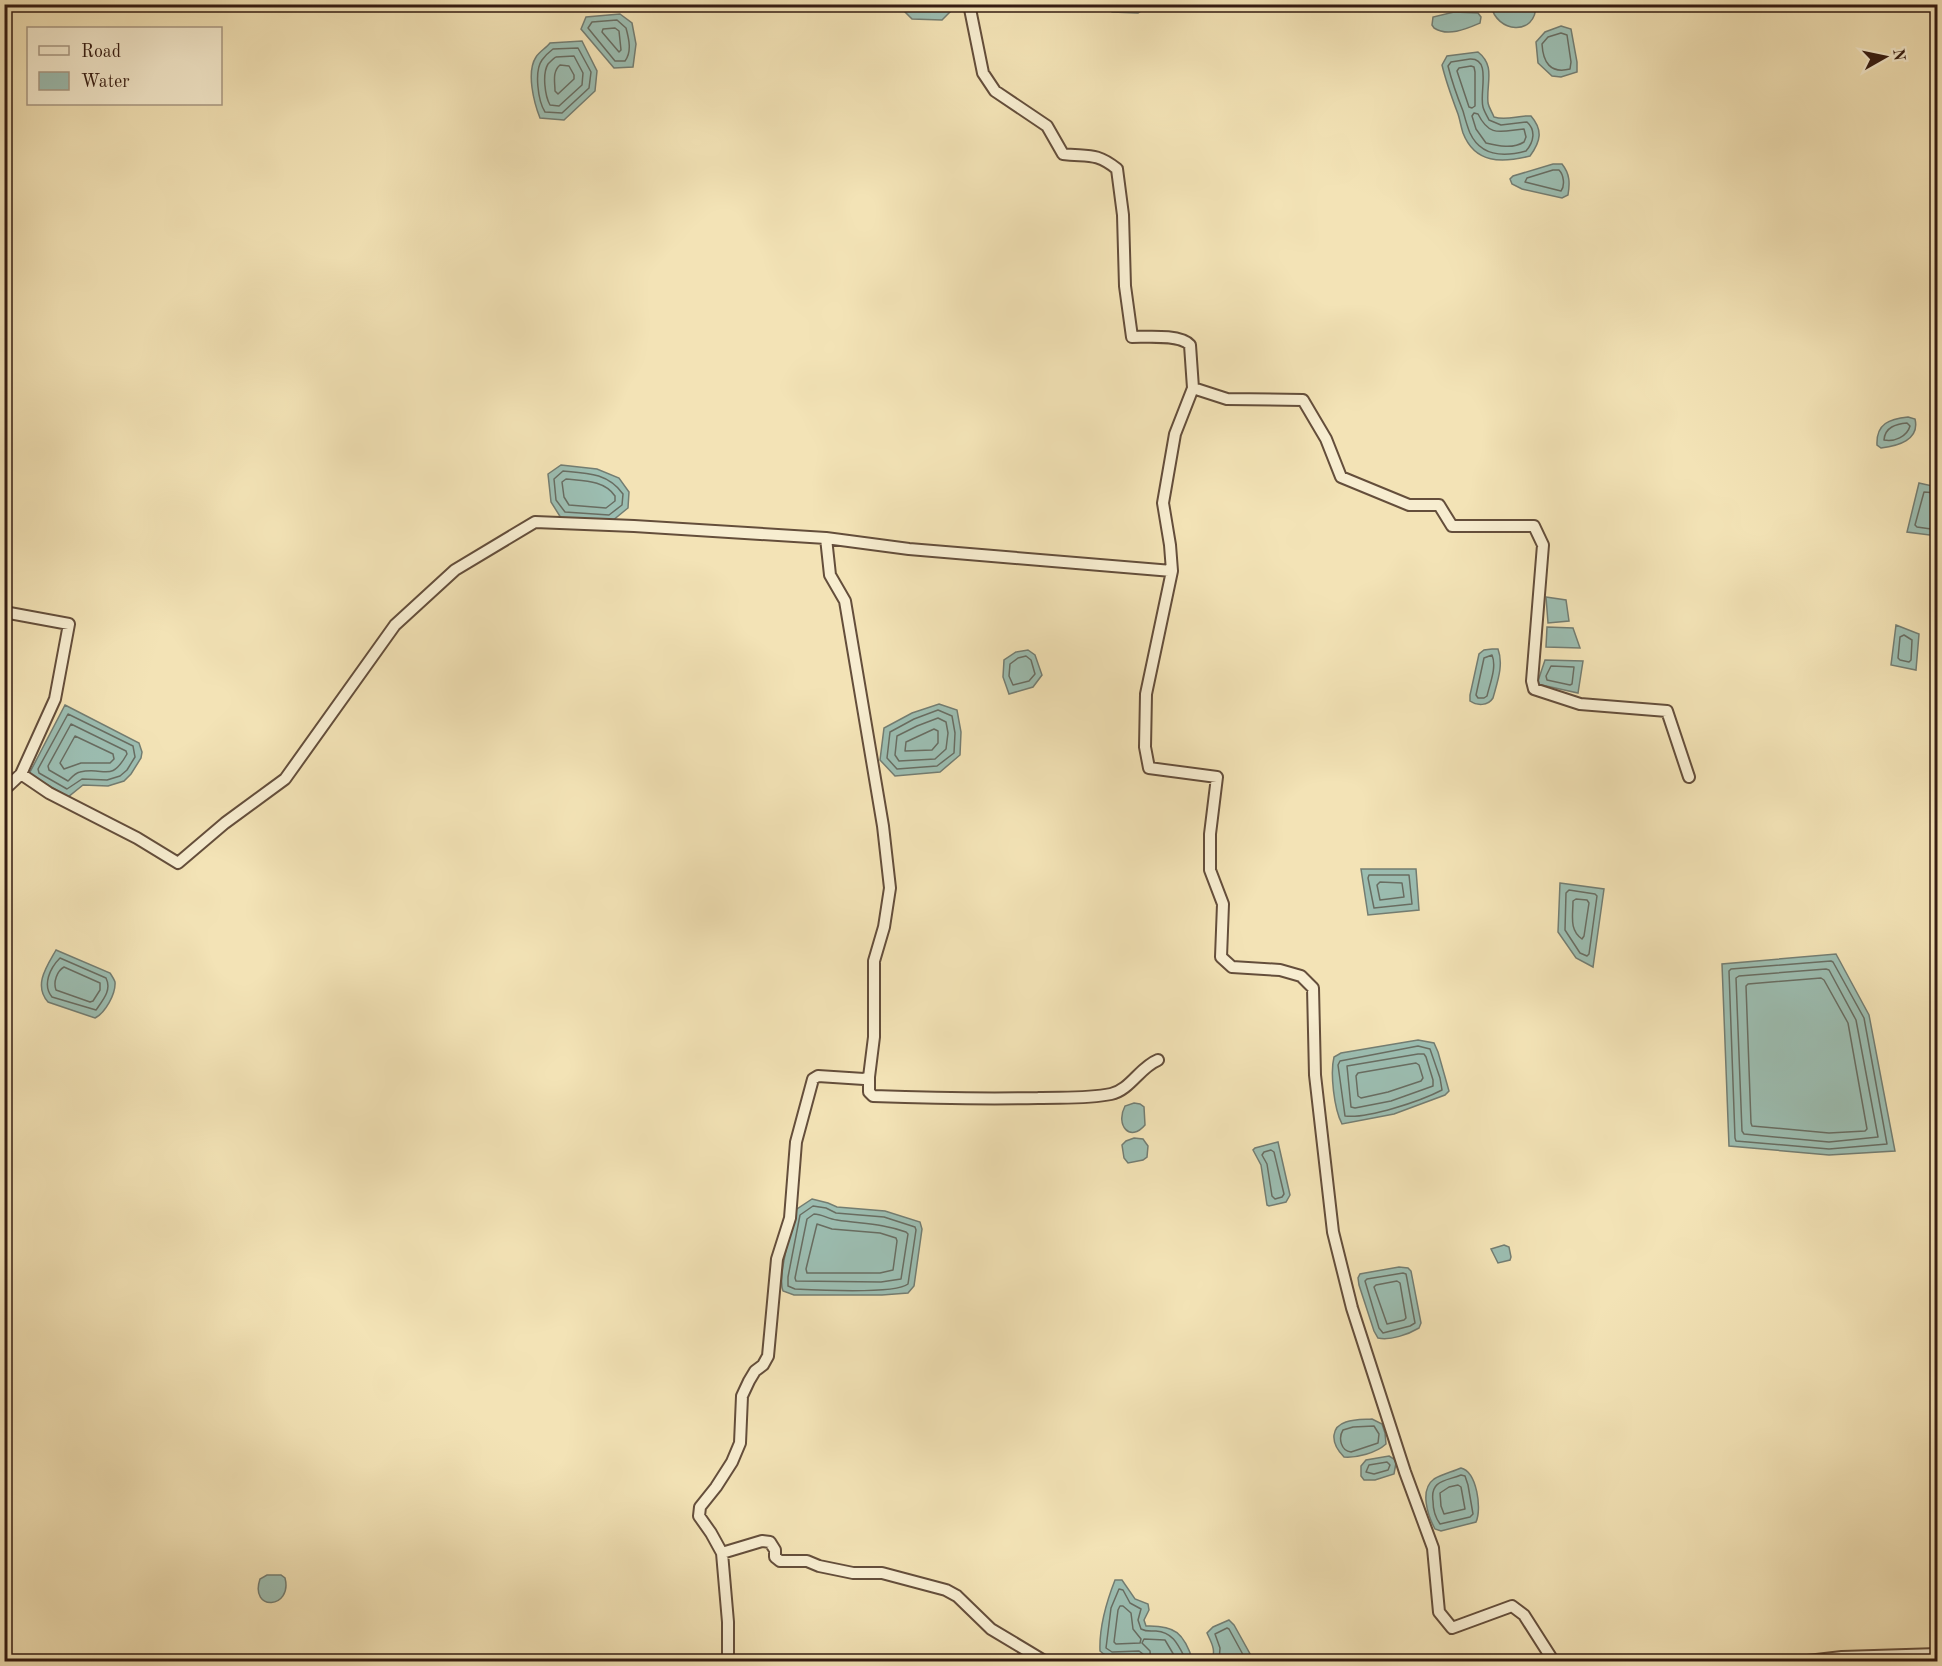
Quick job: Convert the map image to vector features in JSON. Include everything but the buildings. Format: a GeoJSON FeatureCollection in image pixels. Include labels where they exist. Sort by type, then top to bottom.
{"type":"FeatureCollection","features":[{"type":"Feature","properties":{"kind":"street"},"geometry":{"type":"LineString","coordinates":[[969,4],[983,73],[995,91],[1047,126],[1063,154],[1092,155],[1106,160],[1117,169],[1122,215],[1125,286],[1132,337],[1176,338],[1190,345],[1193,388],[1176,434],[1163,502],[1172,571],[1146,694],[1145,747],[1149,768],[1217,777],[1210,834],[1210,870],[1223,904],[1221,957],[1232,967],[1280,970],[1301,976],[1312,988],[1315,1075],[1333,1232],[1352,1308],[1432,1548],[1439,1612],[1452,1628],[1512,1606],[1524,1615],[1554,1662]]}},
{"type":"Feature","properties":{"kind":"street"},"geometry":{"type":"LineString","coordinates":[[1193,388],[1227,399],[1303,400],[1326,440],[1341,477],[1409,506],[1439,505],[1452,526],[1534,526],[1543,544],[1532,681],[1534,689],[1580,704],[1667,711],[1689,777]]}},
{"type":"Feature","properties":{"kind":"street"},"geometry":{"type":"LineString","coordinates":[[21,774],[49,793],[137,838],[178,863],[225,823],[285,779],[395,625],[455,570],[535,522],[826,538],[909,549],[1172,571]]}},
{"type":"Feature","properties":{"kind":"street"},"geometry":{"type":"LineString","coordinates":[[826,538],[830,575],[845,601],[883,826],[890,888],[884,927],[874,961],[874,1037],[869,1092],[873,1096],[1013,1098],[1113,1094],[1137,1078],[1149,1064],[1158,1060]]}},
{"type":"Feature","properties":{"kind":"street"},"geometry":{"type":"LineString","coordinates":[[4,612],[69,624],[55,699],[21,774],[4,790]]}},
{"type":"Feature","properties":{"kind":"street"},"geometry":{"type":"LineString","coordinates":[[728,1662],[728,1622],[722,1553],[699,1516],[700,1507],[732,1462],[740,1443],[742,1396],[755,1371],[763,1365],[768,1356],[777,1259],[790,1218],[796,1142],[813,1079],[818,1076],[864,1079],[869,1077]]}},
{"type":"Feature","properties":{"kind":"street"},"geometry":{"type":"LineString","coordinates":[[722,1553],[762,1541],[770,1542],[775,1550],[775,1557],[780,1562],[807,1561],[819,1566],[853,1573],[882,1572],[946,1590],[957,1596],[991,1629],[1046,1662]]}},
{"type":"Feature","properties":{"kind":"street"},"geometry":{"type":"LineString","coordinates":[[1799,1662],[1842,1657],[1938,1654]]}},
{"type":"Feature","properties":{"kind":"water"},"geometry":{"type":"Polygon","coordinates":[[[1150,4],[1138,13],[1112,12],[1108,5],[1150,4]]]}},
{"type":"Feature","properties":{"kind":"water"},"geometry":{"type":"Polygon","coordinates":[[[898,5],[954,5],[954,8],[942,20],[912,19],[898,5]]]}},
{"type":"Feature","properties":{"kind":"water"},"geometry":{"type":"Polygon","coordinates":[[[1491,5],[1536,5],[1530,22],[1515,28],[1500,21],[1491,5]]]}},
{"type":"Feature","properties":{"kind":"water"},"geometry":{"type":"Polygon","coordinates":[[[1454,12],[1478,13],[1481,17],[1480,23],[1451,32],[1434,28],[1433,17],[1454,12]]]}},
{"type":"Feature","properties":{"kind":"water"},"geometry":{"type":"Polygon","coordinates":[[[620,14],[632,23],[636,44],[633,67],[614,68],[581,29],[586,17],[620,14]]]}},
{"type":"Feature","properties":{"kind":"water"},"geometry":{"type":"Polygon","coordinates":[[[1561,26],[1571,29],[1577,72],[1561,77],[1552,76],[1538,63],[1536,42],[1545,32],[1561,26]]]}},
{"type":"Feature","properties":{"kind":"water"},"geometry":{"type":"Polygon","coordinates":[[[582,41],[597,71],[595,91],[564,120],[540,118],[533,96],[531,79],[536,57],[550,43],[582,41]]]}},
{"type":"Feature","properties":{"kind":"water"},"geometry":{"type":"Polygon","coordinates":[[[1478,52],[1484,57],[1489,69],[1488,103],[1494,117],[1531,116],[1535,121],[1539,136],[1530,156],[1509,160],[1490,159],[1475,151],[1463,133],[1442,65],[1447,56],[1478,52]]]}},
{"type":"Feature","properties":{"kind":"water"},"geometry":{"type":"Polygon","coordinates":[[[1553,164],[1562,164],[1568,175],[1568,195],[1562,198],[1522,189],[1512,184],[1510,179],[1513,176],[1553,164]]]}},
{"type":"Feature","properties":{"kind":"water"},"geometry":{"type":"Polygon","coordinates":[[[1908,417],[1915,419],[1916,426],[1911,437],[1894,446],[1881,448],[1877,445],[1879,432],[1885,424],[1895,419],[1908,417]]]}},
{"type":"Feature","properties":{"kind":"water"},"geometry":{"type":"Polygon","coordinates":[[[561,465],[597,469],[619,478],[629,492],[628,508],[612,521],[561,518],[551,502],[548,474],[561,465]]]}},
{"type":"Feature","properties":{"kind":"water"},"geometry":{"type":"Polygon","coordinates":[[[1919,483],[1937,487],[1937,536],[1907,532],[1919,483]]]}},
{"type":"Feature","properties":{"kind":"water"},"geometry":{"type":"Polygon","coordinates":[[[1546,597],[1566,600],[1569,621],[1548,623],[1546,597]]]}},
{"type":"Feature","properties":{"kind":"water"},"geometry":{"type":"Polygon","coordinates":[[[1896,625],[1919,634],[1916,670],[1891,665],[1896,625]]]}},
{"type":"Feature","properties":{"kind":"water"},"geometry":{"type":"Polygon","coordinates":[[[1547,627],[1573,628],[1580,648],[1546,647],[1547,627]]]}},
{"type":"Feature","properties":{"kind":"water"},"geometry":{"type":"Polygon","coordinates":[[[1498,649],[1499,674],[1493,698],[1485,704],[1476,704],[1470,701],[1470,695],[1479,654],[1484,650],[1498,649]]]}},
{"type":"Feature","properties":{"kind":"water"},"geometry":{"type":"Polygon","coordinates":[[[1028,650],[1035,655],[1042,675],[1033,687],[1009,694],[1003,677],[1004,660],[1016,652],[1028,650]]]}},
{"type":"Feature","properties":{"kind":"water"},"geometry":{"type":"Polygon","coordinates":[[[1545,660],[1583,661],[1578,693],[1537,684],[1545,660]]]}},
{"type":"Feature","properties":{"kind":"water"},"geometry":{"type":"Polygon","coordinates":[[[939,704],[957,710],[961,732],[960,755],[940,772],[895,776],[880,760],[884,728],[912,713],[939,704]]]}},
{"type":"Feature","properties":{"kind":"water"},"geometry":{"type":"Polygon","coordinates":[[[65,705],[139,743],[141,758],[124,781],[108,786],[83,785],[68,797],[29,774],[65,705]]]}},
{"type":"Feature","properties":{"kind":"water"},"geometry":{"type":"Polygon","coordinates":[[[1361,869],[1416,869],[1419,910],[1368,915],[1361,869]]]}},
{"type":"Feature","properties":{"kind":"water"},"geometry":{"type":"Polygon","coordinates":[[[1560,883],[1604,889],[1593,967],[1576,958],[1558,932],[1560,883]]]}},
{"type":"Feature","properties":{"kind":"water"},"geometry":{"type":"Polygon","coordinates":[[[56,950],[110,973],[113,978],[115,987],[112,997],[106,1008],[95,1018],[48,1002],[44,996],[43,976],[56,950]]]}},
{"type":"Feature","properties":{"kind":"water"},"geometry":{"type":"Polygon","coordinates":[[[1836,954],[1869,1015],[1895,1151],[1829,1155],[1729,1146],[1722,964],[1836,954]]]}},
{"type":"Feature","properties":{"kind":"water"},"geometry":{"type":"Polygon","coordinates":[[[1418,1040],[1434,1043],[1449,1091],[1445,1095],[1394,1114],[1342,1124],[1333,1091],[1334,1057],[1341,1053],[1418,1040]]]}},
{"type":"Feature","properties":{"kind":"water"},"geometry":{"type":"Polygon","coordinates":[[[1134,1103],[1144,1107],[1145,1125],[1139,1130],[1129,1132],[1123,1125],[1122,1113],[1125,1106],[1134,1103]]]}},
{"type":"Feature","properties":{"kind":"water"},"geometry":{"type":"Polygon","coordinates":[[[1134,1138],[1143,1139],[1148,1146],[1147,1157],[1128,1163],[1124,1158],[1122,1145],[1134,1138]]]}},
{"type":"Feature","properties":{"kind":"water"},"geometry":{"type":"Polygon","coordinates":[[[1278,1142],[1290,1195],[1286,1202],[1269,1206],[1261,1165],[1253,1150],[1278,1142]]]}},
{"type":"Feature","properties":{"kind":"water"},"geometry":{"type":"Polygon","coordinates":[[[812,1199],[837,1207],[885,1211],[920,1222],[922,1229],[914,1286],[908,1293],[794,1295],[783,1291],[783,1264],[794,1211],[812,1199]]]}},
{"type":"Feature","properties":{"kind":"water"},"geometry":{"type":"Polygon","coordinates":[[[1504,1245],[1509,1247],[1510,1260],[1498,1263],[1491,1249],[1504,1245]]]}},
{"type":"Feature","properties":{"kind":"water"},"geometry":{"type":"Polygon","coordinates":[[[1399,1267],[1408,1268],[1411,1271],[1421,1323],[1419,1328],[1405,1335],[1388,1339],[1378,1338],[1358,1278],[1360,1274],[1399,1267]]]}},
{"type":"Feature","properties":{"kind":"water"},"geometry":{"type":"Polygon","coordinates":[[[1372,1419],[1382,1424],[1386,1444],[1366,1454],[1344,1457],[1335,1444],[1336,1429],[1339,1425],[1349,1421],[1372,1419]]]}},
{"type":"Feature","properties":{"kind":"water"},"geometry":{"type":"Polygon","coordinates":[[[1389,1456],[1396,1463],[1394,1474],[1375,1480],[1364,1480],[1361,1476],[1361,1466],[1366,1460],[1389,1456]]]}},
{"type":"Feature","properties":{"kind":"water"},"geometry":{"type":"Polygon","coordinates":[[[1461,1468],[1471,1476],[1477,1492],[1476,1522],[1441,1531],[1435,1529],[1426,1503],[1429,1484],[1440,1476],[1461,1468]]]}},
{"type":"Feature","properties":{"kind":"water"},"geometry":{"type":"Polygon","coordinates":[[[267,1575],[281,1575],[285,1578],[286,1588],[278,1601],[265,1601],[260,1597],[258,1590],[260,1579],[267,1575]]]}},
{"type":"Feature","properties":{"kind":"water"},"geometry":{"type":"Polygon","coordinates":[[[1115,1580],[1122,1580],[1135,1599],[1148,1604],[1149,1610],[1144,1620],[1146,1626],[1164,1627],[1177,1633],[1186,1644],[1193,1661],[1138,1661],[1138,1656],[1113,1657],[1100,1651],[1104,1615],[1115,1580]]]}},
{"type":"Feature","properties":{"kind":"water"},"geometry":{"type":"Polygon","coordinates":[[[1229,1620],[1254,1661],[1211,1661],[1212,1643],[1207,1633],[1213,1627],[1229,1620]]]}}]}
